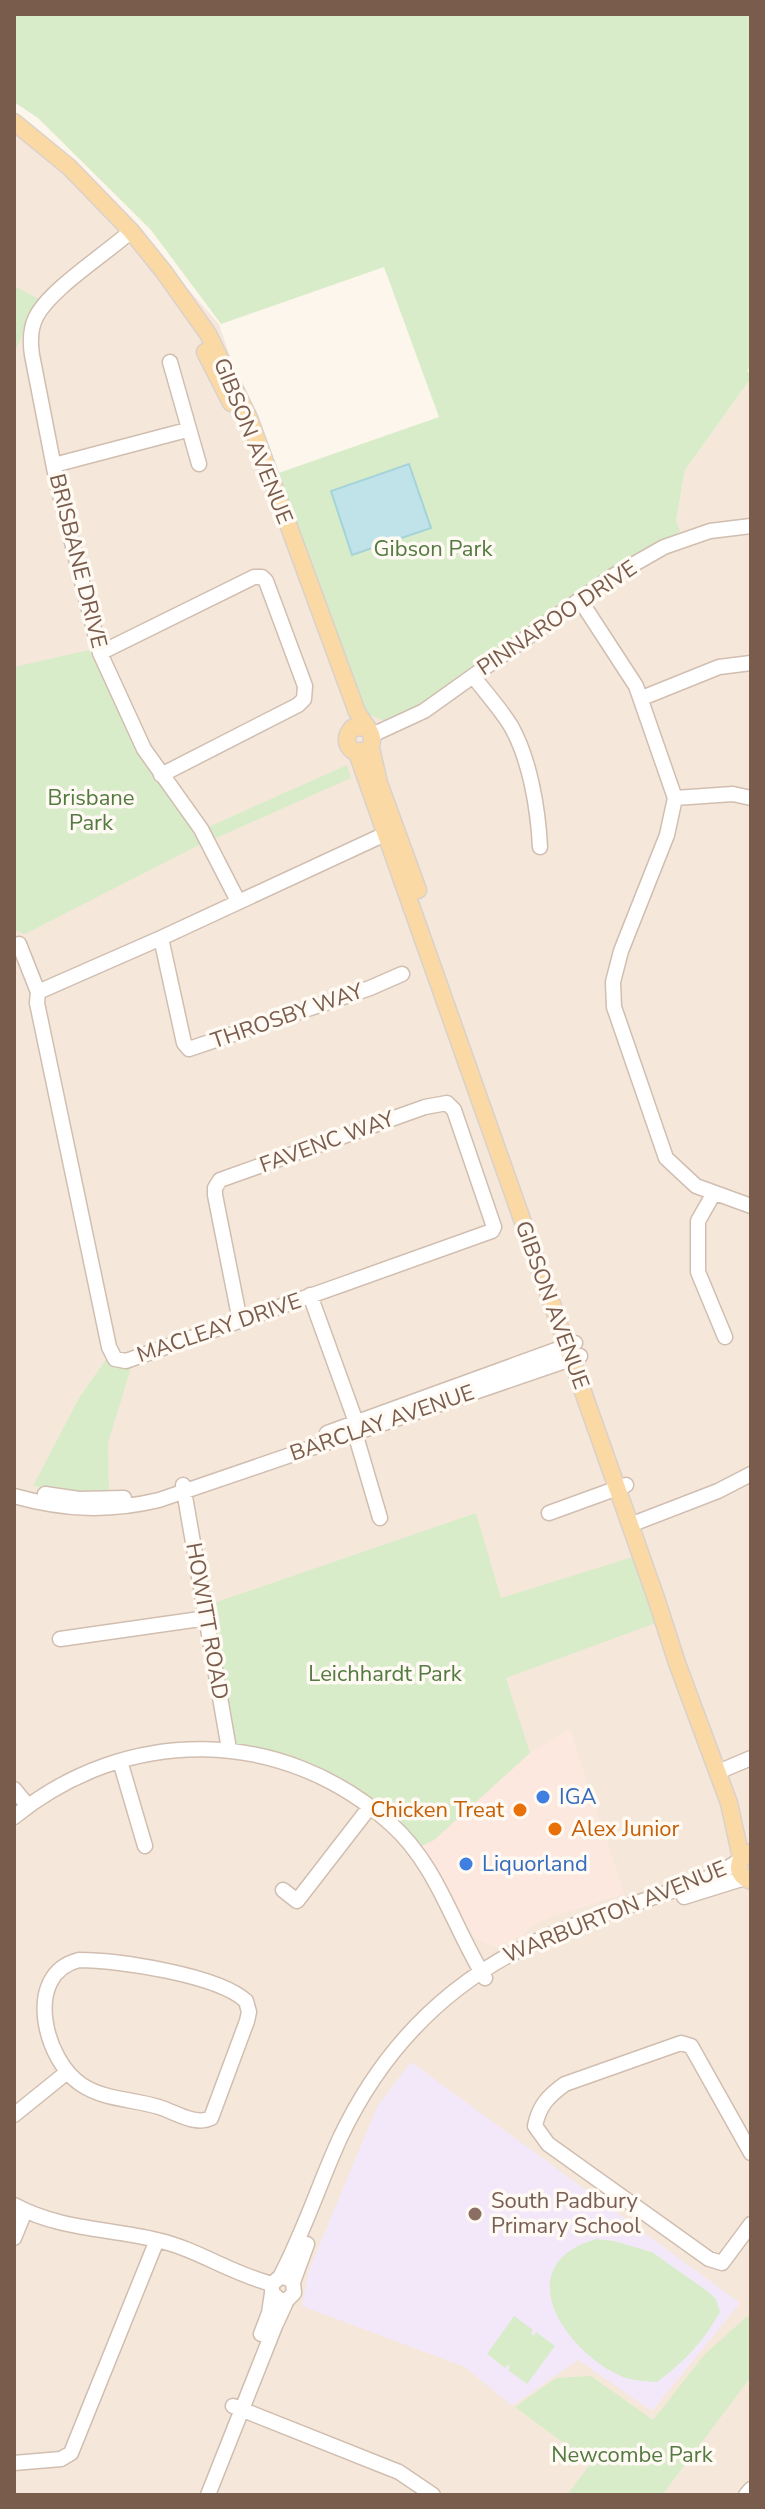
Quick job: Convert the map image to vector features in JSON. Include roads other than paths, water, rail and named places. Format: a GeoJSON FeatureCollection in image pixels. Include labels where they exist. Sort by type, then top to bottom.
{"type":"FeatureCollection","features":[{"type":"Feature","properties":{"kind":"main road","name":"GIBSON AVENUE"},"geometry":{"type":"LineString","coordinates":[[14,122],[69,167],[127,235]]}},
{"type":"Feature","properties":{"kind":"main road","name":"GIBSON AVENUE"},"geometry":{"type":"LineString","coordinates":[[14,134],[65,176],[164,272],[208,334],[232,379],[357,712],[390,831],[451,980],[573,1351],[721,1771],[746,1854],[738,1868],[748,1880]]}},
{"type":"Feature","properties":{"kind":"street","name":"BRISBANE DRIVE"},"geometry":{"type":"LineString","coordinates":[[127,235],[46,303],[34,319],[30,339],[32,355],[54,465],[100,653],[144,749],[201,829],[238,901]]}},
{"type":"Feature","properties":{"kind":"street"},"geometry":{"type":"LineString","coordinates":[[170,362],[199,464]]}},
{"type":"Feature","properties":{"kind":"street"},"geometry":{"type":"LineString","coordinates":[[54,465],[187,430]]}},
{"type":"Feature","properties":{"kind":"street","name":"PINNAROO DRIVE"},"geometry":{"type":"LineString","coordinates":[[363,739],[424,711],[613,576],[664,547],[710,531],[751,526]]}},
{"type":"Feature","properties":{"kind":"street"},"geometry":{"type":"LineString","coordinates":[[100,653],[254,577],[266,581],[305,686],[304,699],[298,705],[161,775]]}},
{"type":"Feature","properties":{"kind":"street"},"geometry":{"type":"LineString","coordinates":[[580,600],[622,660],[642,698],[675,798],[667,835],[621,951],[613,982],[614,1007],[666,1158],[696,1186],[751,1206]]}},
{"type":"Feature","properties":{"kind":"street"},"geometry":{"type":"LineString","coordinates":[[642,698],[719,667],[751,663]]}},
{"type":"Feature","properties":{"kind":"street"},"geometry":{"type":"LineString","coordinates":[[473,676],[517,739],[534,799],[540,847]]}},
{"type":"Feature","properties":{"kind":"street"},"geometry":{"type":"LineString","coordinates":[[675,798],[733,794],[751,798]]}},
{"type":"Feature","properties":{"kind":"street"},"geometry":{"type":"LineString","coordinates":[[38,992],[390,831]]}},
{"type":"Feature","properties":{"kind":"street","name":"THROSBY WAY"},"geometry":{"type":"LineString","coordinates":[[161,938],[181,1032],[189,1049],[370,988],[402,974]]}},
{"type":"Feature","properties":{"kind":"street","name":"MACLEAY DRIVE"},"geometry":{"type":"LineString","coordinates":[[19,944],[38,992],[37,1003],[62,1124],[109,1347],[115,1359],[126,1361],[492,1231],[494,1227]]}},
{"type":"Feature","properties":{"kind":"street","name":"FAVENC WAY"},"geometry":{"type":"LineString","coordinates":[[240,1321],[215,1195],[220,1180],[425,1107],[447,1103],[454,1110],[494,1227]]}},
{"type":"Feature","properties":{"kind":"street"},"geometry":{"type":"LineString","coordinates":[[714,1193],[698,1221],[698,1272],[725,1337]]}},
{"type":"Feature","properties":{"kind":"street"},"geometry":{"type":"LineString","coordinates":[[310,1295],[355,1428],[380,1518]]}},
{"type":"Feature","properties":{"kind":"street","name":"BARCLAY AVENUE"},"geometry":{"type":"LineString","coordinates":[[14,1496],[63,1507],[102,1509],[143,1504],[355,1428],[530,1371],[573,1351]]}},
{"type":"Feature","properties":{"kind":"street"},"geometry":{"type":"LineString","coordinates":[[634,1523],[718,1491],[751,1474]]}},
{"type":"Feature","properties":{"kind":"street","name":"BARCLAY AVENUE"},"geometry":{"type":"LineString","coordinates":[[14,1487],[55,1496],[98,1499],[184,1488]]}},
{"type":"Feature","properties":{"kind":"street"},"geometry":{"type":"LineString","coordinates":[[549,1513],[621,1487]]}},
{"type":"Feature","properties":{"kind":"street","name":"HOWITT ROAD"},"geometry":{"type":"LineString","coordinates":[[184,1488],[229,1749]]}},
{"type":"Feature","properties":{"kind":"street"},"geometry":{"type":"LineString","coordinates":[[60,1639],[207,1618]]}},
{"type":"Feature","properties":{"kind":"street"},"geometry":{"type":"LineString","coordinates":[[14,1817],[57,1786],[120,1761],[153,1752],[229,1749],[280,1761],[331,1780],[392,1824],[426,1865],[442,1891],[483,1975]]}},
{"type":"Feature","properties":{"kind":"street"},"geometry":{"type":"LineString","coordinates":[[721,1771],[751,1758]]}},
{"type":"Feature","properties":{"kind":"street"},"geometry":{"type":"LineString","coordinates":[[120,1761],[145,1846]]}},
{"type":"Feature","properties":{"kind":"street"},"geometry":{"type":"LineString","coordinates":[[14,1789],[28,1806]]}},
{"type":"Feature","properties":{"kind":"street"},"geometry":{"type":"LineString","coordinates":[[283,1890],[297,1901],[369,1808]]}},
{"type":"Feature","properties":{"kind":"street","name":"WARBURTON AVENUE"},"geometry":{"type":"LineString","coordinates":[[208,2495],[279,2284],[369,2101],[394,2065],[506,1955],[552,1934],[710,1878],[746,1854]]}},
{"type":"Feature","properties":{"kind":"street","name":"WARBURTON AVENUE"},"geometry":{"type":"LineString","coordinates":[[483,1975],[550,1945],[677,1899],[748,1880]]}},
{"type":"Feature","properties":{"kind":"street"},"geometry":{"type":"LineString","coordinates":[[98,1960],[186,1975],[242,1997],[249,2006],[247,2021],[215,2110],[206,2121],[196,2121],[156,2106],[106,2096],[83,2086],[66,2073],[54,2050],[45,2007],[50,1981],[72,1962],[98,1960]]}},
{"type":"Feature","properties":{"kind":"street"},"geometry":{"type":"LineString","coordinates":[[751,2153],[691,2046],[681,2043],[565,2084],[538,2109],[535,2126],[548,2144],[709,2259],[722,2263],[751,2224]]}},
{"type":"Feature","properties":{"kind":"street"},"geometry":{"type":"LineString","coordinates":[[14,2115],[66,2073]]}},
{"type":"Feature","properties":{"kind":"street"},"geometry":{"type":"LineString","coordinates":[[14,2238],[20,2208],[61,2224],[157,2240],[279,2284]]}},
{"type":"Feature","properties":{"kind":"street"},"geometry":{"type":"LineString","coordinates":[[14,2463],[61,2459],[71,2453],[157,2240]]}},
{"type":"Feature","properties":{"kind":"street","name":"WARBURTON AVENUE"},"geometry":{"type":"LineString","coordinates":[[199,2495],[287,2300],[294,2293],[279,2284]]}},
{"type":"Feature","properties":{"kind":"street"},"geometry":{"type":"LineString","coordinates":[[238,2407],[399,2472],[433,2495]]}},
{"type":"Feature","properties":{"kind":"street"},"geometry":{"type":"LineString","coordinates":[[746,2495],[751,2489]]}},
{"type":"Feature","properties":{"kind":"water"},"geometry":{"type":"Polygon","coordinates":[[[409,464],[431,528],[352,555],[331,491],[409,464]]]}},
{"type":"Feature","properties":{"kind":"place","name":"IGA"},"geometry":{"type":"Point","coordinates":[543,1797]}},
{"type":"Feature","properties":{"kind":"place","name":"Chicken Treat"},"geometry":{"type":"Point","coordinates":[520,1810]}},
{"type":"Feature","properties":{"kind":"place","name":"Alex Junior"},"geometry":{"type":"Point","coordinates":[555,1829]}},
{"type":"Feature","properties":{"kind":"place","name":"Liquorland"},"geometry":{"type":"Point","coordinates":[466,1864]}},
{"type":"Feature","properties":{"kind":"place","name":"South Padbury Primary School"},"geometry":{"type":"Point","coordinates":[475,2214]}},
{"type":"Feature","properties":{"kind":"park label","name":"Gibson Park"},"geometry":{"type":"Point","coordinates":[433,549]}},
{"type":"Feature","properties":{"kind":"park label","name":"Brisbane Park"},"geometry":{"type":"Point","coordinates":[91,810]}},
{"type":"Feature","properties":{"kind":"park label","name":"Leichhardt Park"},"geometry":{"type":"Point","coordinates":[385,1674]}},
{"type":"Feature","properties":{"kind":"park label","name":"Newcombe Park"},"geometry":{"type":"Point","coordinates":[632,2455]}}]}
